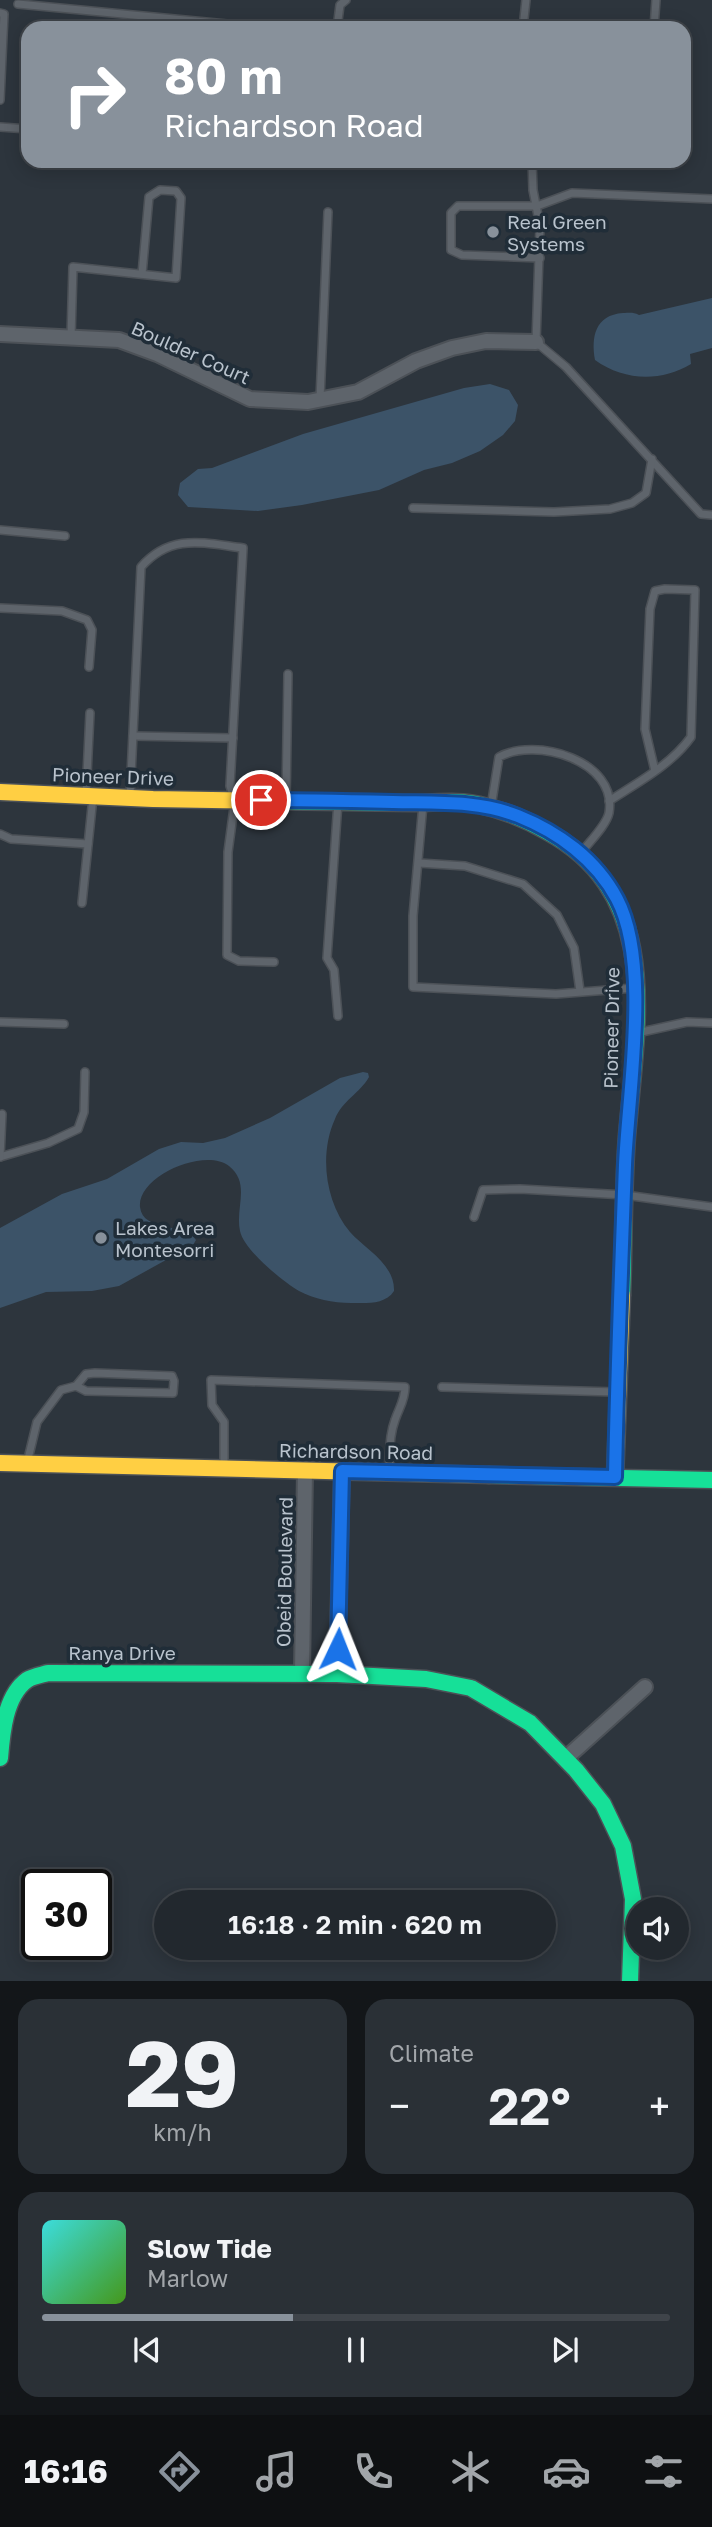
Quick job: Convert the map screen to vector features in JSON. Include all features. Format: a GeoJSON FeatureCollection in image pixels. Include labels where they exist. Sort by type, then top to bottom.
{"type":"FeatureCollection","features":[{"type":"Feature","properties":{"kind":"street","name":"Boulder Court"},"geometry":{"type":"LineString","coordinates":[[0,334],[119,340],[158,354],[250,399],[308,402],[358,392],[416,361],[452,348],[486,341],[536,342]]}},
{"type":"Feature","properties":{"kind":"street","name":"Pioneer Drive"},"geometry":{"type":"LineString","coordinates":[[0,792],[130,798],[477,804],[527,821],[559,837],[607,882],[618,900],[632,950],[635,988],[615,1477]]}},
{"type":"Feature","properties":{"kind":"street","name":"Richardson Road"},"geometry":{"type":"LineString","coordinates":[[0,1464],[712,1480]]}},
{"type":"Feature","properties":{"kind":"street","name":"Obeid Boulevard"},"geometry":{"type":"LineString","coordinates":[[302,1674],[305,1471]]}},
{"type":"Feature","properties":{"kind":"street"},"geometry":{"type":"LineString","coordinates":[[337,1674],[342,1471]]}},
{"type":"Feature","properties":{"kind":"street","name":"Ranya Drive"},"geometry":{"type":"LineString","coordinates":[[0,1758],[4,1725],[17,1692],[28,1679],[48,1673],[337,1674],[426,1679],[471,1688],[530,1723],[603,1804],[623,1846],[634,1899],[630,1981]]}},
{"type":"Feature","properties":{"kind":"street"},"geometry":{"type":"LineString","coordinates":[[565,1759],[645,1687]]}},
{"type":"Feature","properties":{"kind":"lane"},"geometry":{"type":"LineString","coordinates":[[338,21],[340,5],[346,0]]}},
{"type":"Feature","properties":{"kind":"lane"},"geometry":{"type":"LineString","coordinates":[[524,21],[526,0]]}},
{"type":"Feature","properties":{"kind":"lane"},"geometry":{"type":"LineString","coordinates":[[654,21],[656,0]]}},
{"type":"Feature","properties":{"kind":"lane"},"geometry":{"type":"LineString","coordinates":[[0,100],[2,13],[18,2],[201,21]]}},
{"type":"Feature","properties":{"kind":"lane"},"geometry":{"type":"LineString","coordinates":[[0,127],[21,128]]}},
{"type":"Feature","properties":{"kind":"lane"},"geometry":{"type":"LineString","coordinates":[[532,168],[533,190],[540,226],[536,342],[566,367],[701,514],[712,515]]}},
{"type":"Feature","properties":{"kind":"lane"},"geometry":{"type":"LineString","coordinates":[[71,337],[73,267],[176,278],[181,198],[176,191],[160,190],[149,197],[142,274]]}},
{"type":"Feature","properties":{"kind":"lane"},"geometry":{"type":"LineString","coordinates":[[540,258],[462,255],[451,250],[451,213],[458,206],[537,206],[572,193],[712,199]]}},
{"type":"Feature","properties":{"kind":"lane"},"geometry":{"type":"LineString","coordinates":[[320,399],[328,212]]}},
{"type":"Feature","properties":{"kind":"lane"},"geometry":{"type":"LineString","coordinates":[[413,508],[554,512],[610,509],[632,503],[646,493],[652,459]]}},
{"type":"Feature","properties":{"kind":"lane"},"geometry":{"type":"LineString","coordinates":[[0,530],[65,536]]}},
{"type":"Feature","properties":{"kind":"lane"},"geometry":{"type":"LineString","coordinates":[[130,798],[141,567],[152,554],[173,544],[200,543],[243,548],[230,786],[235,800],[228,852],[227,955],[239,961],[274,962]]}},
{"type":"Feature","properties":{"kind":"lane"},"geometry":{"type":"LineString","coordinates":[[609,801],[655,771],[683,748],[691,737],[695,590],[655,591],[650,608],[645,729],[655,771]]}},
{"type":"Feature","properties":{"kind":"lane"},"geometry":{"type":"LineString","coordinates":[[0,608],[62,611],[87,620],[92,630],[89,667]]}},
{"type":"Feature","properties":{"kind":"lane"},"geometry":{"type":"LineString","coordinates":[[286,800],[288,674]]}},
{"type":"Feature","properties":{"kind":"lane"},"geometry":{"type":"LineString","coordinates":[[82,903],[88,844],[90,713]]}},
{"type":"Feature","properties":{"kind":"lane"},"geometry":{"type":"LineString","coordinates":[[133,736],[233,738]]}},
{"type":"Feature","properties":{"kind":"lane"},"geometry":{"type":"LineString","coordinates":[[490,808],[499,757],[525,748],[574,757],[594,771],[609,801],[608,816],[580,854]]}},
{"type":"Feature","properties":{"kind":"lane"},"geometry":{"type":"LineString","coordinates":[[338,801],[327,958],[334,970],[338,1016]]}},
{"type":"Feature","properties":{"kind":"lane"},"geometry":{"type":"LineString","coordinates":[[423,803],[413,916],[413,986],[556,994],[635,988]]}},
{"type":"Feature","properties":{"kind":"lane"},"geometry":{"type":"LineString","coordinates":[[0,834],[11,839],[88,844]]}},
{"type":"Feature","properties":{"kind":"lane"},"geometry":{"type":"LineString","coordinates":[[419,863],[465,866],[523,884],[557,915],[573,948],[580,991]]}},
{"type":"Feature","properties":{"kind":"lane"},"geometry":{"type":"LineString","coordinates":[[0,1022],[64,1024]]}},
{"type":"Feature","properties":{"kind":"lane"},"geometry":{"type":"LineString","coordinates":[[633,1034],[687,1022],[712,1023]]}},
{"type":"Feature","properties":{"kind":"lane"},"geometry":{"type":"LineString","coordinates":[[2,1114],[0,1157],[48,1143],[78,1129],[84,1112],[85,1072]]}},
{"type":"Feature","properties":{"kind":"lane"},"geometry":{"type":"LineString","coordinates":[[474,1217],[483,1190],[520,1189],[625,1195],[712,1207]]}},
{"type":"Feature","properties":{"kind":"lane"},"geometry":{"type":"LineString","coordinates":[[27,1464],[37,1422],[61,1390],[76,1386],[86,1374],[172,1376],[174,1381],[173,1393],[86,1391],[76,1386]]}},
{"type":"Feature","properties":{"kind":"lane"},"geometry":{"type":"LineString","coordinates":[[224,1469],[224,1422],[212,1405],[211,1380],[405,1387],[405,1399],[394,1422],[389,1452],[390,1473]]}},
{"type":"Feature","properties":{"kind":"lane"},"geometry":{"type":"LineString","coordinates":[[442,1387],[617,1392]]}},
{"type":"Feature","properties":{"kind":"water"},"geometry":{"type":"Polygon","coordinates":[[[712,298],[712,348],[690,354],[691,364],[667,374],[643,377],[618,372],[595,360],[595,336],[606,318],[623,313],[639,315],[712,298]]]}},
{"type":"Feature","properties":{"kind":"water"},"geometry":{"type":"Polygon","coordinates":[[[490,384],[509,390],[518,405],[515,421],[503,435],[480,451],[452,463],[424,470],[379,490],[258,511],[188,507],[178,495],[180,483],[198,469],[212,468],[303,434],[464,388],[490,384]]]}},
{"type":"Feature","properties":{"kind":"water"},"geometry":{"type":"Polygon","coordinates":[[[368,1073],[369,1077],[342,1107],[330,1133],[327,1177],[335,1207],[342,1220],[350,1232],[390,1273],[394,1291],[386,1299],[369,1303],[331,1301],[305,1294],[283,1280],[256,1256],[243,1239],[239,1222],[241,1188],[236,1173],[218,1161],[205,1160],[190,1162],[161,1175],[149,1185],[142,1196],[140,1207],[148,1221],[191,1234],[196,1240],[193,1245],[119,1286],[92,1291],[46,1292],[0,1308],[0,1228],[62,1194],[107,1179],[159,1149],[181,1142],[203,1143],[225,1138],[270,1118],[340,1078],[368,1073]]]}},
{"type":"Feature","properties":{"kind":"traffic: fast"},"geometry":{"type":"LineString","coordinates":[[268,801],[456,802],[489,807],[548,832],[585,859],[611,891],[627,927],[635,967],[637,1008],[626,1156],[622,1295]]}},
{"type":"Feature","properties":{"kind":"traffic: fast"},"geometry":{"type":"LineString","coordinates":[[489,1475],[712,1480]]}},
{"type":"Feature","properties":{"kind":"traffic: fast"},"geometry":{"type":"LineString","coordinates":[[0,1758],[6,1716],[14,1695],[27,1680],[48,1673],[337,1674],[426,1679],[471,1688],[530,1723],[576,1770],[603,1804],[623,1846],[633,1899],[630,1981]]}},
{"type":"Feature","properties":{"kind":"traffic: slow"},"geometry":{"type":"LineString","coordinates":[[0,792],[268,801]]}},
{"type":"Feature","properties":{"kind":"traffic: slow"},"geometry":{"type":"LineString","coordinates":[[615,1477],[622,1295]]}},
{"type":"Feature","properties":{"kind":"traffic: slow"},"geometry":{"type":"LineString","coordinates":[[0,1463],[489,1475]]}},
{"type":"Feature","properties":{"kind":"place","name":"Real Green Systems"},"geometry":{"type":"Point","coordinates":[493,232]}},
{"type":"Feature","properties":{"kind":"place","name":"Lakes Area Montesorri"},"geometry":{"type":"Point","coordinates":[101,1238]}},
{"type":"Feature","properties":{"kind":"route"},"geometry":{"type":"LineString","coordinates":[[261,800],[477,804],[517,815],[573,847],[607,882],[618,900],[626,922],[635,976],[617,1364],[615,1477],[342,1471],[338,1649]]}}]}
